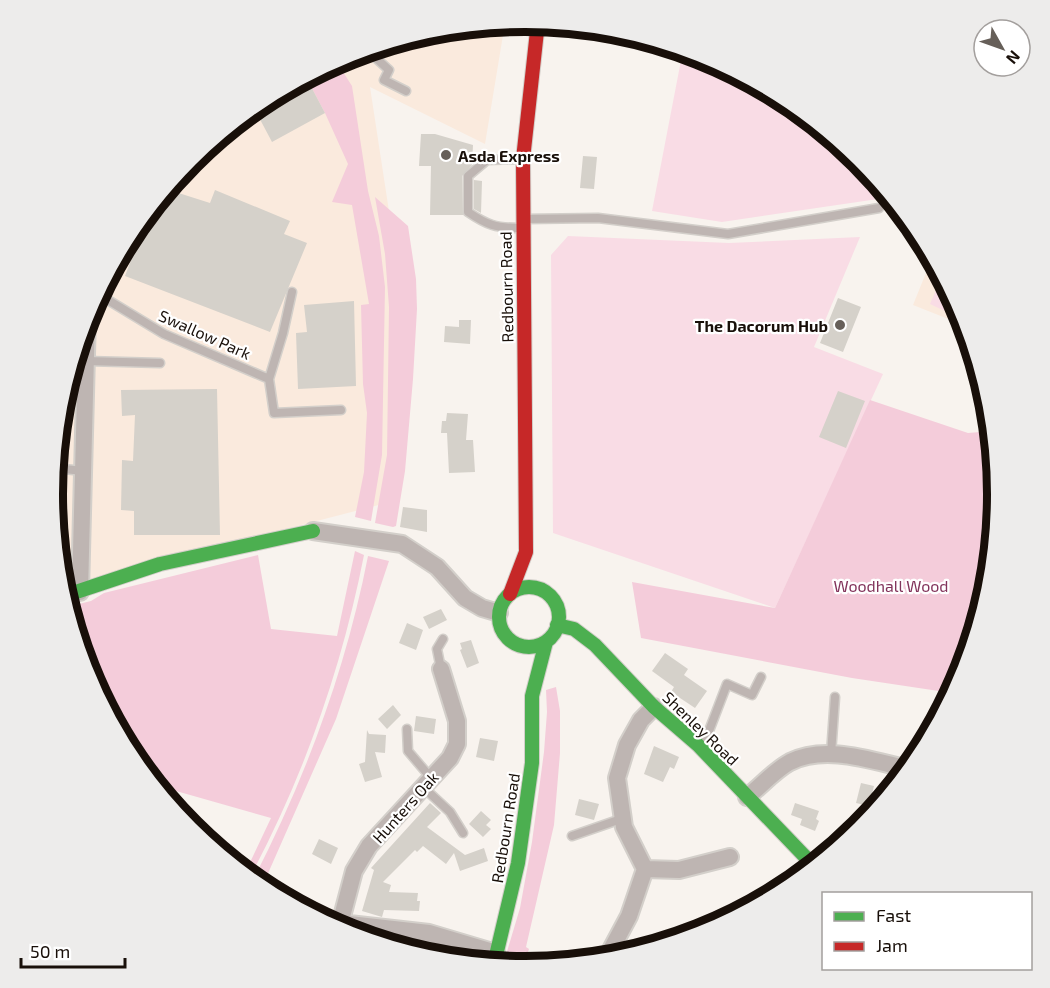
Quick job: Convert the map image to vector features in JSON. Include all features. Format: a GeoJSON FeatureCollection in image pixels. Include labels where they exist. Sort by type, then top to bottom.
{"type":"FeatureCollection","features":[{"type":"Feature","properties":{"kind":"main road","name":"Redbourn Road"},"geometry":{"type":"LineString","coordinates":[[510,594],[526,552],[523,159],[537,32]]}},
{"type":"Feature","properties":{"kind":"main road"},"geometry":{"type":"LineString","coordinates":[[73,594],[160,564],[313,531]]}},
{"type":"Feature","properties":{"kind":"main road","name":"Redbourn Road"},"geometry":{"type":"LineString","coordinates":[[526,552],[547,594]]}},
{"type":"Feature","properties":{"kind":"main road"},"geometry":{"type":"LineString","coordinates":[[531,588],[547,594],[557,608],[557,625],[546,642],[537,646],[519,646],[511,641],[501,629],[499,613],[502,604],[510,594],[531,588]]}},
{"type":"Feature","properties":{"kind":"main road","name":"Shenley Road"},"geometry":{"type":"LineString","coordinates":[[557,625],[574,629],[595,645],[654,707],[698,745],[808,860]]}},
{"type":"Feature","properties":{"kind":"main road","name":"Redbourn Road"},"geometry":{"type":"LineString","coordinates":[[511,641],[532,696]]}},
{"type":"Feature","properties":{"kind":"main road","name":"Redbourn Road"},"geometry":{"type":"LineString","coordinates":[[495,956],[518,863],[532,763],[532,696],[546,642]]}},
{"type":"Feature","properties":{"kind":"street"},"geometry":{"type":"LineString","coordinates":[[72,590],[83,471],[86,347]]}},
{"type":"Feature","properties":{"kind":"street"},"geometry":{"type":"LineString","coordinates":[[313,531],[402,544],[437,567],[465,598],[482,608],[499,613]]}},
{"type":"Feature","properties":{"kind":"street","name":"Hunters Oak"},"geometry":{"type":"LineString","coordinates":[[341,918],[354,871],[369,846],[450,758],[457,744],[453,684],[441,669]]}},
{"type":"Feature","properties":{"kind":"street"},"geometry":{"type":"LineString","coordinates":[[611,949],[629,915],[645,869],[621,819],[618,778],[627,745],[641,720],[654,707]]}},
{"type":"Feature","properties":{"kind":"street"},"geometry":{"type":"LineString","coordinates":[[747,797],[790,762],[806,757],[831,754],[898,767]]}},
{"type":"Feature","properties":{"kind":"street"},"geometry":{"type":"LineString","coordinates":[[645,869],[679,870],[729,857]]}},
{"type":"Feature","properties":{"kind":"street"},"geometry":{"type":"LineString","coordinates":[[364,927],[429,933],[488,955]]}},
{"type":"Feature","properties":{"kind":"lane"},"geometry":{"type":"LineString","coordinates":[[374,57],[389,70],[384,80],[406,92]]}},
{"type":"Feature","properties":{"kind":"lane"},"geometry":{"type":"LineString","coordinates":[[523,159],[487,160],[468,176],[468,212],[486,224],[501,228],[522,224],[598,218],[728,234],[879,208]]}},
{"type":"Feature","properties":{"kind":"lane","name":"Swallow Park"},"geometry":{"type":"LineString","coordinates":[[292,292],[269,379],[274,413],[341,410]]}},
{"type":"Feature","properties":{"kind":"lane","name":"Swallow Park"},"geometry":{"type":"LineString","coordinates":[[106,299],[164,334],[269,379]]}},
{"type":"Feature","properties":{"kind":"lane"},"geometry":{"type":"LineString","coordinates":[[86,361],[160,363]]}},
{"type":"Feature","properties":{"kind":"lane"},"geometry":{"type":"LineString","coordinates":[[63,469],[83,471]]}},
{"type":"Feature","properties":{"kind":"lane"},"geometry":{"type":"LineString","coordinates":[[441,669],[437,649],[443,639]]}},
{"type":"Feature","properties":{"kind":"lane"},"geometry":{"type":"LineString","coordinates":[[698,745],[707,736],[727,684],[752,694],[761,677]]}},
{"type":"Feature","properties":{"kind":"lane"},"geometry":{"type":"LineString","coordinates":[[831,754],[835,698]]}},
{"type":"Feature","properties":{"kind":"lane"},"geometry":{"type":"LineString","coordinates":[[407,729],[408,750],[427,782],[463,833]]}},
{"type":"Feature","properties":{"kind":"lane"},"geometry":{"type":"LineString","coordinates":[[573,836],[621,819]]}},
{"type":"Feature","properties":{"kind":"shaded area"},"geometry":{"type":"Polygon","coordinates":[[[504,32],[485,144],[370,87],[392,231],[398,500],[71,584],[66,554],[62,494],[66,434],[71,404],[87,345],[110,289],[124,263],[158,212],[177,189],[220,146],[268,109],[320,79],[348,67],[405,47],[435,40],[504,32]]]}},
{"type":"Feature","properties":{"kind":"shaded area"},"geometry":{"type":"Polygon","coordinates":[[[681,59],[730,79],[782,109],[830,146],[883,201],[878,199],[722,222],[652,211],[681,59]]]}},
{"type":"Feature","properties":{"kind":"shaded area"},"geometry":{"type":"Polygon","coordinates":[[[568,236],[729,243],[860,237],[814,347],[883,374],[775,608],[553,533],[551,255],[568,236]]]}},
{"type":"Feature","properties":{"kind":"shaded area"},"geometry":{"type":"Polygon","coordinates":[[[928,267],[954,321],[913,305],[928,267]]]}},
{"type":"Feature","properties":{"kind":"shaded area"},"geometry":{"type":"Polygon","coordinates":[[[938,285],[951,314],[930,304],[938,285]]]}},
{"type":"Feature","properties":{"kind":"green space"},"geometry":{"type":"Polygon","coordinates":[[[342,70],[352,86],[368,191],[379,236],[385,287],[382,455],[371,521],[355,517],[364,472],[367,413],[363,384],[361,305],[369,304],[352,205],[332,202],[348,164],[310,84],[342,70]]]}},
{"type":"Feature","properties":{"kind":"green space"},"geometry":{"type":"Polygon","coordinates":[[[375,197],[408,226],[416,279],[417,309],[413,379],[405,471],[396,526],[393,527],[375,523],[387,455],[389,307],[385,254],[375,197]]]}},
{"type":"Feature","properties":{"kind":"green space","name":"Woodhall Wood"},"geometry":{"type":"Polygon","coordinates":[[[870,400],[968,433],[984,432],[987,464],[987,524],[984,554],[972,614],[943,692],[852,678],[641,638],[632,582],[775,608],[870,400]]]}},
{"type":"Feature","properties":{"kind":"green space"},"geometry":{"type":"Polygon","coordinates":[[[355,551],[364,555],[332,679],[288,800],[254,869],[249,865],[271,818],[169,789],[140,751],[110,699],[87,643],[76,605],[91,601],[104,593],[258,555],[271,629],[337,636],[355,551]]]}},
{"type":"Feature","properties":{"kind":"green space"},"geometry":{"type":"Polygon","coordinates":[[[368,556],[389,561],[336,719],[266,878],[257,871],[290,802],[322,722],[359,598],[368,556]]]}},
{"type":"Feature","properties":{"kind":"green space"},"geometry":{"type":"Polygon","coordinates":[[[556,687],[560,711],[560,753],[554,825],[526,947],[529,949],[527,956],[506,956],[520,908],[532,842],[544,752],[546,690],[556,687]]]}},
{"type":"Feature","properties":{"kind":"building"},"geometry":{"type":"Polygon","coordinates":[[[310,84],[325,113],[272,142],[258,116],[310,84]]]}},
{"type":"Feature","properties":{"kind":"building"},"geometry":{"type":"Polygon","coordinates":[[[421,134],[435,134],[473,145],[472,165],[462,176],[463,215],[430,215],[431,166],[419,166],[421,134]]]}},
{"type":"Feature","properties":{"kind":"building"},"geometry":{"type":"Polygon","coordinates":[[[583,156],[597,157],[594,189],[580,188],[583,156]]]}},
{"type":"Feature","properties":{"kind":"building"},"geometry":{"type":"Polygon","coordinates":[[[474,180],[482,181],[481,213],[474,209],[474,180]]]}},
{"type":"Feature","properties":{"kind":"building"},"geometry":{"type":"Polygon","coordinates":[[[215,190],[290,221],[284,234],[307,243],[270,332],[125,276],[139,238],[175,192],[210,203],[215,190]]]}},
{"type":"Feature","properties":{"kind":"building","name":"The Dacorum Hub"},"geometry":{"type":"Polygon","coordinates":[[[838,298],[861,307],[843,352],[820,343],[838,298]]]}},
{"type":"Feature","properties":{"kind":"building"},"geometry":{"type":"Polygon","coordinates":[[[354,301],[356,386],[298,389],[296,333],[307,332],[304,305],[354,301]]]}},
{"type":"Feature","properties":{"kind":"building"},"geometry":{"type":"Polygon","coordinates":[[[459,320],[471,320],[470,344],[444,342],[445,326],[459,327],[459,320]]]}},
{"type":"Feature","properties":{"kind":"building"},"geometry":{"type":"Polygon","coordinates":[[[217,389],[220,535],[134,535],[134,511],[121,510],[122,460],[133,461],[135,415],[122,416],[121,390],[217,389]]]}},
{"type":"Feature","properties":{"kind":"building"},"geometry":{"type":"Polygon","coordinates":[[[838,391],[865,401],[846,448],[819,437],[838,391]]]}},
{"type":"Feature","properties":{"kind":"building"},"geometry":{"type":"Polygon","coordinates":[[[447,413],[468,414],[466,440],[473,440],[475,472],[449,473],[447,433],[441,433],[442,421],[446,421],[447,413]]]}},
{"type":"Feature","properties":{"kind":"building"},"geometry":{"type":"Polygon","coordinates":[[[403,507],[427,510],[427,532],[400,527],[403,507]]]}},
{"type":"Feature","properties":{"kind":"building"},"geometry":{"type":"Polygon","coordinates":[[[441,609],[447,620],[429,629],[423,617],[441,609]]]}},
{"type":"Feature","properties":{"kind":"building"},"geometry":{"type":"Polygon","coordinates":[[[407,623],[423,630],[416,650],[399,643],[407,623]]]}},
{"type":"Feature","properties":{"kind":"building"},"geometry":{"type":"Polygon","coordinates":[[[471,640],[479,663],[467,668],[460,650],[462,649],[460,643],[471,640]]]}},
{"type":"Feature","properties":{"kind":"building"},"geometry":{"type":"Polygon","coordinates":[[[665,653],[688,669],[684,675],[707,691],[695,708],[671,692],[674,687],[652,671],[665,653]]]}},
{"type":"Feature","properties":{"kind":"building"},"geometry":{"type":"Polygon","coordinates":[[[393,705],[401,715],[387,729],[378,719],[393,705]]]}},
{"type":"Feature","properties":{"kind":"building"},"geometry":{"type":"Polygon","coordinates":[[[416,716],[436,719],[434,734],[414,731],[416,716]]]}},
{"type":"Feature","properties":{"kind":"building"},"geometry":{"type":"Polygon","coordinates":[[[367,730],[369,734],[386,735],[385,753],[375,752],[382,777],[365,782],[359,764],[365,762],[367,730]]]}},
{"type":"Feature","properties":{"kind":"building"},"geometry":{"type":"Polygon","coordinates":[[[480,738],[498,741],[494,761],[476,757],[480,738]]]}},
{"type":"Feature","properties":{"kind":"building"},"geometry":{"type":"Polygon","coordinates":[[[654,746],[679,757],[674,769],[670,767],[663,782],[644,774],[654,746]]]}},
{"type":"Feature","properties":{"kind":"building"},"geometry":{"type":"Polygon","coordinates":[[[861,783],[874,786],[870,802],[867,805],[856,803],[861,783]]]}},
{"type":"Feature","properties":{"kind":"building"},"geometry":{"type":"Polygon","coordinates":[[[579,799],[599,804],[594,820],[575,815],[579,799]]]}},
{"type":"Feature","properties":{"kind":"building"},"geometry":{"type":"Polygon","coordinates":[[[430,803],[441,813],[427,827],[465,855],[484,848],[488,861],[460,871],[454,853],[446,864],[423,846],[417,852],[415,850],[383,882],[391,885],[389,892],[418,893],[419,911],[384,910],[382,917],[362,911],[374,870],[371,868],[430,803]]]}},
{"type":"Feature","properties":{"kind":"building"},"geometry":{"type":"Polygon","coordinates":[[[795,803],[819,811],[816,819],[819,821],[815,831],[800,825],[802,819],[791,815],[795,803]]]}},
{"type":"Feature","properties":{"kind":"building"},"geometry":{"type":"Polygon","coordinates":[[[481,811],[491,820],[486,825],[491,829],[483,837],[469,824],[481,811]]]}},
{"type":"Feature","properties":{"kind":"building"},"geometry":{"type":"Polygon","coordinates":[[[319,839],[338,848],[331,864],[312,854],[319,839]]]}},
{"type":"Feature","properties":{"kind":"traffic: fast"},"geometry":{"type":"LineString","coordinates":[[73,593],[160,564],[313,531]]}},
{"type":"Feature","properties":{"kind":"traffic: fast"},"geometry":{"type":"LineString","coordinates":[[529,587],[550,596],[559,617],[550,638],[529,647],[508,638],[499,617],[508,596],[529,587]]}},
{"type":"Feature","properties":{"kind":"traffic: fast"},"geometry":{"type":"LineString","coordinates":[[557,625],[574,629],[595,645],[654,707],[698,745],[808,860]]}},
{"type":"Feature","properties":{"kind":"traffic: fast"},"geometry":{"type":"LineString","coordinates":[[496,956],[518,863],[532,763],[532,696],[546,642]]}},
{"type":"Feature","properties":{"kind":"traffic: jam"},"geometry":{"type":"LineString","coordinates":[[510,594],[526,552],[523,159],[537,32]]}},
{"type":"Feature","properties":{"kind":"place","name":"Asda Express"},"geometry":{"type":"Point","coordinates":[446,155]}},
{"type":"Feature","properties":{"kind":"place","name":"The Dacorum Hub"},"geometry":{"type":"Point","coordinates":[840,325]}}]}
